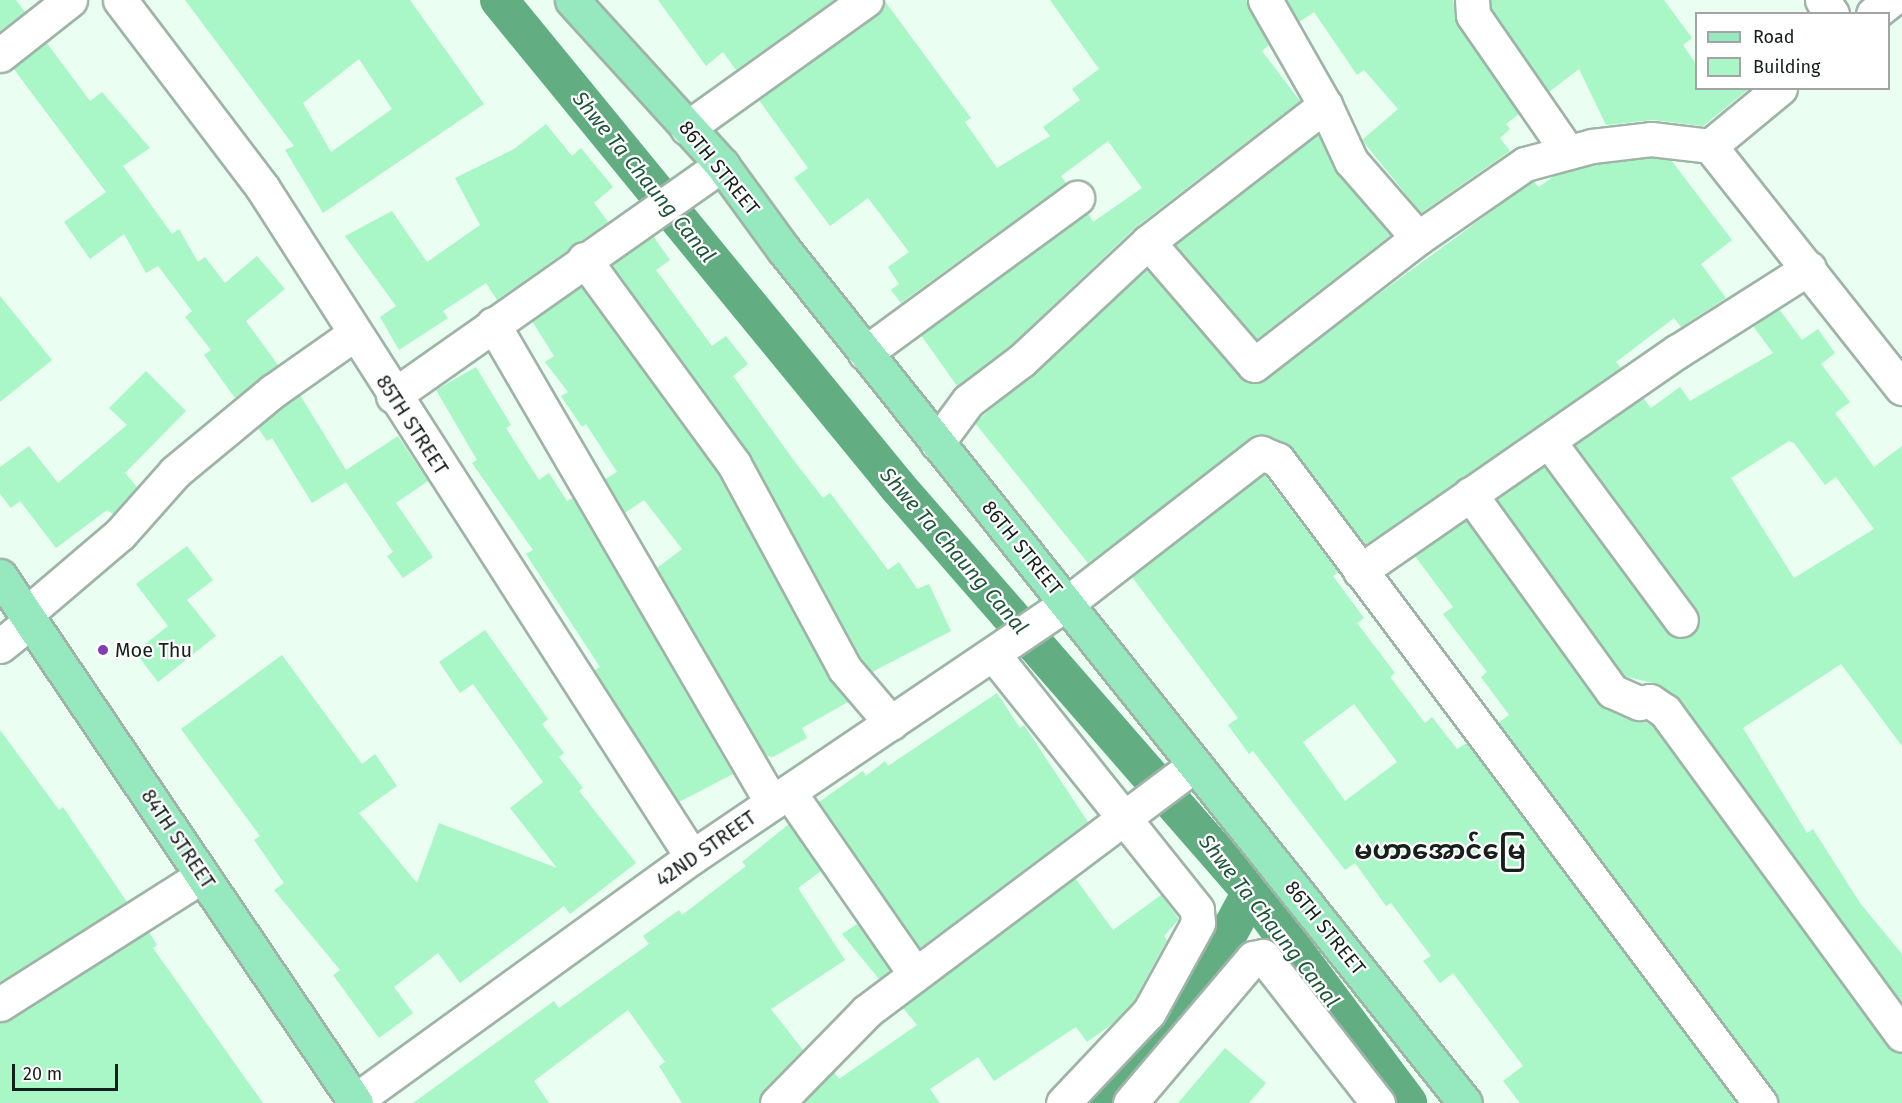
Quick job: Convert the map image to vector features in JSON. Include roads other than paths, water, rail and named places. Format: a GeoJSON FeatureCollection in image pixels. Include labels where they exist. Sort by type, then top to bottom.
{"type":"FeatureCollection","features":[{"type":"Feature","properties":{"kind":"main road","name":"86TH STREET"},"geometry":{"type":"LineString","coordinates":[[572,0],[722,165],[865,353],[937,442],[1055,612],[1184,773],[1465,1103]]}},
{"type":"Feature","properties":{"kind":"main road","name":"84TH STREET"},"geometry":{"type":"LineString","coordinates":[[0,576],[354,1102]]}},
{"type":"Feature","properties":{"kind":"street"},"geometry":{"type":"LineString","coordinates":[[0,55],[70,0]]}},
{"type":"Feature","properties":{"kind":"street","name":"85TH STREET"},"geometry":{"type":"LineString","coordinates":[[120,0],[262,187],[393,396],[692,857]]}},
{"type":"Feature","properties":{"kind":"street"},"geometry":{"type":"LineString","coordinates":[[687,128],[866,0]]}},
{"type":"Feature","properties":{"kind":"street"},"geometry":{"type":"LineString","coordinates":[[1265,0],[1325,105],[1351,161],[1418,238]]}},
{"type":"Feature","properties":{"kind":"street"},"geometry":{"type":"LineString","coordinates":[[1472,0],[1473,15],[1568,152]]}},
{"type":"Feature","properties":{"kind":"street"},"geometry":{"type":"LineString","coordinates":[[1876,12],[1891,0]]}},
{"type":"Feature","properties":{"kind":"street"},"geometry":{"type":"LineString","coordinates":[[1710,146],[1778,90]]}},
{"type":"Feature","properties":{"kind":"street"},"geometry":{"type":"LineString","coordinates":[[937,442],[969,401],[1022,360],[1148,242],[1325,105]]}},
{"type":"Feature","properties":{"kind":"street"},"geometry":{"type":"LineString","coordinates":[[1148,242],[1254,365],[1418,238],[1525,164],[1568,152],[1651,139],[1710,146],[1902,388]]}},
{"type":"Feature","properties":{"kind":"street"},"geometry":{"type":"LineString","coordinates":[[393,396],[688,185],[722,165]]}},
{"type":"Feature","properties":{"kind":"street"},"geometry":{"type":"LineString","coordinates":[[865,353],[1077,198]]}},
{"type":"Feature","properties":{"kind":"street"},"geometry":{"type":"LineString","coordinates":[[584,259],[734,464],[845,669],[891,723]]}},
{"type":"Feature","properties":{"kind":"street"},"geometry":{"type":"LineString","coordinates":[[1760,1103],[1360,572],[1470,495],[1550,443],[1678,351],[1809,268]]}},
{"type":"Feature","properties":{"kind":"street"},"geometry":{"type":"LineString","coordinates":[[494,324],[781,797],[915,974]]}},
{"type":"Feature","properties":{"kind":"street"},"geometry":{"type":"LineString","coordinates":[[0,646],[101,552],[175,472],[273,391],[354,334]]}},
{"type":"Feature","properties":{"kind":"street"},"geometry":{"type":"LineString","coordinates":[[1550,443],[1681,620]]}},
{"type":"Feature","properties":{"kind":"street","name":"42ND STREET"},"geometry":{"type":"LineString","coordinates":[[354,1102],[692,857],[1055,612],[1261,453],[1278,459],[1360,572]]}},
{"type":"Feature","properties":{"kind":"street"},"geometry":{"type":"LineString","coordinates":[[1470,495],[1612,691],[1639,703],[1650,701],[1665,711],[1902,1035]]}},
{"type":"Feature","properties":{"kind":"street"},"geometry":{"type":"LineString","coordinates":[[996,652],[1128,816],[1197,910],[1198,923],[1149,1012],[1063,1103]]}},
{"type":"Feature","properties":{"kind":"street"},"geometry":{"type":"LineString","coordinates":[[777,1103],[867,1011],[1184,773]]}},
{"type":"Feature","properties":{"kind":"street"},"geometry":{"type":"LineString","coordinates":[[0,1004],[202,876]]}},
{"type":"Feature","properties":{"kind":"street"},"geometry":{"type":"LineString","coordinates":[[1130,1103],[1165,1067],[1253,958],[1263,956],[1378,1103]]}},
{"type":"Feature","properties":{"kind":"waterway","name":"Shwe Ta Chaung Canal"},"geometry":{"type":"LineString","coordinates":[[499,0],[897,486],[1251,892],[1408,1103]]}},
{"type":"Feature","properties":{"kind":"waterway"},"geometry":{"type":"LineString","coordinates":[[1105,1103],[1177,1028],[1251,892]]}},
{"type":"Feature","properties":{"kind":"place","name":"Moe Thu"},"geometry":{"type":"Point","coordinates":[103,650]}},
{"type":"Feature","properties":{"kind":"district","name":"မဟာအောင်မြေ"},"geometry":{"type":"Point","coordinates":[1440,851]}}]}
